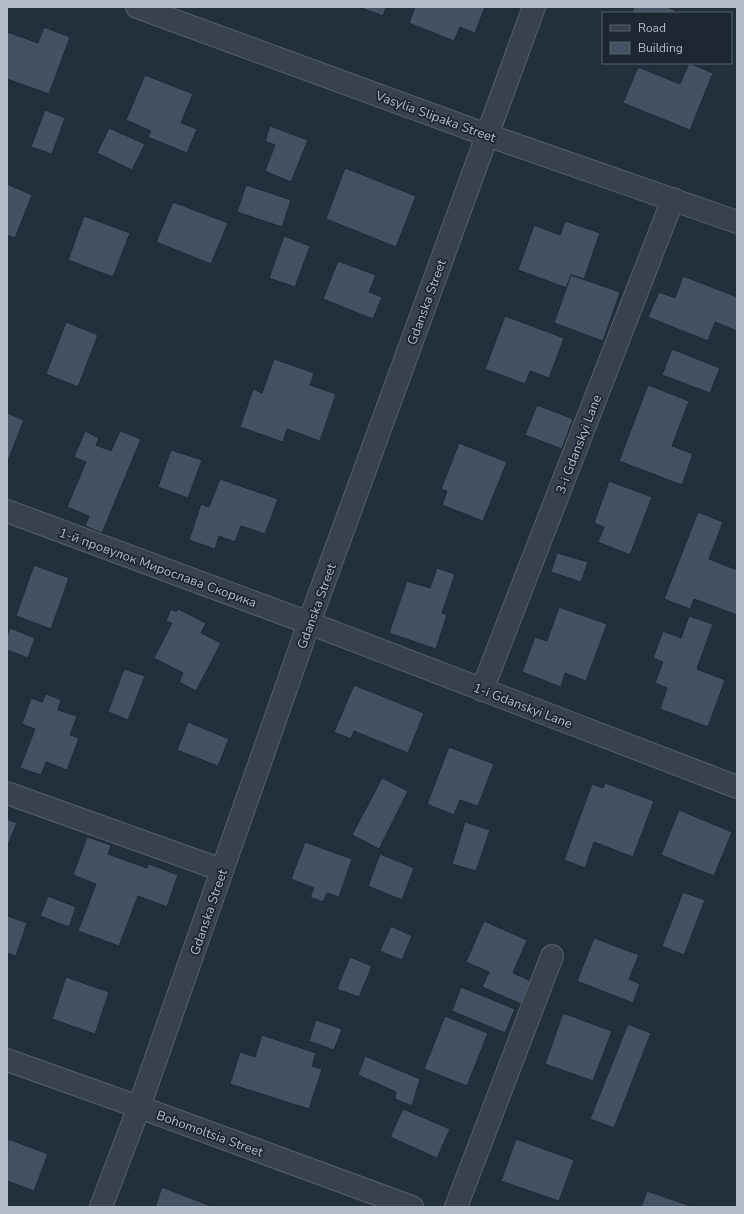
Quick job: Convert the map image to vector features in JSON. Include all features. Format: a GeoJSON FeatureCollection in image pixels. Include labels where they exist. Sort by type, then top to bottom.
{"type":"FeatureCollection","features":[{"type":"Feature","properties":{"kind":"street","name":"Vasylia Slipaka Street"},"geometry":{"type":"LineString","coordinates":[[137,7],[487,135],[737,222]]}},
{"type":"Feature","properties":{"kind":"street","name":"Gdanska Street"},"geometry":{"type":"LineString","coordinates":[[101,1207],[139,1107],[310,623],[534,7]]}},
{"type":"Feature","properties":{"kind":"street","name":"3-i Gdanskyi Lane"},"geometry":{"type":"LineString","coordinates":[[482,690],[673,199]]}},
{"type":"Feature","properties":{"kind":"street","name":"1-й провулок Мирослава Скорика"},"geometry":{"type":"LineString","coordinates":[[7,511],[310,623]]}},
{"type":"Feature","properties":{"kind":"street","name":"1-i Gdanskyi Lane"},"geometry":{"type":"LineString","coordinates":[[310,623],[737,787]]}},
{"type":"Feature","properties":{"kind":"street"},"geometry":{"type":"LineString","coordinates":[[7,793],[222,870]]}},
{"type":"Feature","properties":{"kind":"street"},"geometry":{"type":"LineString","coordinates":[[456,1207],[552,956]]}},
{"type":"Feature","properties":{"kind":"street","name":"Bohomoltsia Street"},"geometry":{"type":"LineString","coordinates":[[7,1060],[412,1207]]}},
{"type":"Feature","properties":{"kind":"building"},"geometry":{"type":"Polygon","coordinates":[[[359,7],[386,7],[383,16],[359,7]]]}},
{"type":"Feature","properties":{"kind":"building"},"geometry":{"type":"Polygon","coordinates":[[[415,7],[485,7],[475,33],[460,27],[454,41],[409,23],[415,7]]]}},
{"type":"Feature","properties":{"kind":"building"},"geometry":{"type":"Polygon","coordinates":[[[634,7],[666,7],[675,10],[674,12],[632,12],[634,7]]]}},
{"type":"Feature","properties":{"kind":"building"},"geometry":{"type":"Polygon","coordinates":[[[44,27],[70,37],[49,94],[7,79],[7,32],[38,43],[44,27]]]}},
{"type":"Feature","properties":{"kind":"building"},"geometry":{"type":"Polygon","coordinates":[[[689,64],[713,73],[690,130],[623,103],[638,67],[680,84],[689,64]]]}},
{"type":"Feature","properties":{"kind":"building"},"geometry":{"type":"Polygon","coordinates":[[[145,75],[193,94],[181,123],[197,129],[187,153],[148,137],[151,131],[126,120],[145,75]]]}},
{"type":"Feature","properties":{"kind":"building"},"geometry":{"type":"Polygon","coordinates":[[[45,110],[65,118],[52,154],[31,147],[45,110]]]}},
{"type":"Feature","properties":{"kind":"building"},"geometry":{"type":"Polygon","coordinates":[[[270,126],[308,140],[291,182],[265,171],[275,145],[265,141],[270,126]]]}},
{"type":"Feature","properties":{"kind":"building"},"geometry":{"type":"Polygon","coordinates":[[[109,128],[145,144],[132,170],[97,153],[109,128]]]}},
{"type":"Feature","properties":{"kind":"building"},"geometry":{"type":"Polygon","coordinates":[[[345,168],[416,196],[396,247],[326,219],[345,168]]]}},
{"type":"Feature","properties":{"kind":"building"},"geometry":{"type":"Polygon","coordinates":[[[7,184],[32,195],[15,238],[7,235],[7,184]]]}},
{"type":"Feature","properties":{"kind":"building"},"geometry":{"type":"Polygon","coordinates":[[[246,185],[291,200],[282,227],[237,212],[246,185]]]}},
{"type":"Feature","properties":{"kind":"building"},"geometry":{"type":"Polygon","coordinates":[[[173,202],[228,223],[211,264],[156,242],[173,202]]]}},
{"type":"Feature","properties":{"kind":"building"},"geometry":{"type":"Polygon","coordinates":[[[84,216],[130,233],[113,277],[68,260],[84,216]]]}},
{"type":"Feature","properties":{"kind":"building"},"geometry":{"type":"Polygon","coordinates":[[[565,221],[600,233],[584,279],[571,275],[567,288],[518,270],[534,225],[560,235],[565,221]]]}},
{"type":"Feature","properties":{"kind":"building"},"geometry":{"type":"Polygon","coordinates":[[[284,236],[310,246],[295,287],[269,278],[284,236]]]}},
{"type":"Feature","properties":{"kind":"building"},"geometry":{"type":"Polygon","coordinates":[[[338,261],[376,275],[369,292],[382,297],[373,319],[323,299],[338,261]]]}},
{"type":"Feature","properties":{"kind":"building"},"geometry":{"type":"Polygon","coordinates":[[[571,275],[620,292],[603,341],[554,323],[571,275]]]}},
{"type":"Feature","properties":{"kind":"building"},"geometry":{"type":"Polygon","coordinates":[[[683,276],[737,297],[737,331],[715,322],[708,341],[648,317],[659,292],[675,298],[683,276]]]}},
{"type":"Feature","properties":{"kind":"building"},"geometry":{"type":"Polygon","coordinates":[[[505,316],[564,338],[549,378],[530,371],[525,384],[485,369],[505,316]]]}},
{"type":"Feature","properties":{"kind":"building"},"geometry":{"type":"Polygon","coordinates":[[[66,322],[98,335],[78,387],[46,374],[66,322]]]}},
{"type":"Feature","properties":{"kind":"building"},"geometry":{"type":"Polygon","coordinates":[[[672,349],[720,368],[710,393],[662,375],[672,349]]]}},
{"type":"Feature","properties":{"kind":"building"},"geometry":{"type":"Polygon","coordinates":[[[274,359],[314,373],[310,385],[336,394],[320,441],[287,429],[283,442],[240,427],[253,389],[262,393],[274,359]]]}},
{"type":"Feature","properties":{"kind":"building"},"geometry":{"type":"Polygon","coordinates":[[[648,385],[689,401],[672,446],[693,454],[682,485],[619,461],[648,385]]]}},
{"type":"Feature","properties":{"kind":"building"},"geometry":{"type":"Polygon","coordinates":[[[537,405],[573,419],[562,449],[525,435],[537,405]]]}},
{"type":"Feature","properties":{"kind":"building"},"geometry":{"type":"Polygon","coordinates":[[[7,413],[24,420],[7,463],[7,413]]]}},
{"type":"Feature","properties":{"kind":"building"},"geometry":{"type":"Polygon","coordinates":[[[85,431],[99,438],[96,445],[111,451],[120,431],[141,439],[102,533],[85,526],[89,516],[67,507],[86,462],[74,457],[85,431]]]}},
{"type":"Feature","properties":{"kind":"building"},"geometry":{"type":"Polygon","coordinates":[[[459,443],[507,462],[483,521],[442,505],[447,491],[441,489],[459,443]]]}},
{"type":"Feature","properties":{"kind":"building"},"geometry":{"type":"Polygon","coordinates":[[[171,450],[202,460],[188,498],[158,487],[171,450]]]}},
{"type":"Feature","properties":{"kind":"building"},"geometry":{"type":"Polygon","coordinates":[[[220,479],[278,499],[265,534],[241,526],[235,542],[219,536],[215,549],[189,540],[201,504],[209,507],[220,479]]]}},
{"type":"Feature","properties":{"kind":"building"},"geometry":{"type":"Polygon","coordinates":[[[609,481],[652,497],[630,555],[598,542],[604,527],[594,523],[609,481]]]}},
{"type":"Feature","properties":{"kind":"building"},"geometry":{"type":"Polygon","coordinates":[[[698,512],[723,522],[709,559],[737,570],[737,615],[694,599],[690,609],[664,599],[698,512]]]}},
{"type":"Feature","properties":{"kind":"building"},"geometry":{"type":"Polygon","coordinates":[[[557,553],[588,562],[581,582],[551,572],[557,553]]]}},
{"type":"Feature","properties":{"kind":"building"},"geometry":{"type":"Polygon","coordinates":[[[34,565],[69,578],[51,629],[16,616],[34,565]]]}},
{"type":"Feature","properties":{"kind":"building"},"geometry":{"type":"Polygon","coordinates":[[[437,568],[455,574],[442,613],[447,615],[436,649],[389,633],[407,581],[430,588],[437,568]]]}},
{"type":"Feature","properties":{"kind":"building"},"geometry":{"type":"Polygon","coordinates":[[[559,607],[607,624],[586,681],[565,673],[561,687],[522,672],[535,637],[547,641],[559,607]]]}},
{"type":"Feature","properties":{"kind":"building"},"geometry":{"type":"Polygon","coordinates":[[[171,609],[176,612],[178,609],[206,623],[201,633],[221,643],[196,691],[179,682],[183,673],[154,658],[172,623],[166,621],[171,609]]]}},
{"type":"Feature","properties":{"kind":"building"},"geometry":{"type":"Polygon","coordinates":[[[689,616],[713,624],[697,669],[725,680],[708,727],[660,709],[667,688],[655,683],[663,662],[653,658],[663,631],[681,638],[689,616]]]}},
{"type":"Feature","properties":{"kind":"building"},"geometry":{"type":"Polygon","coordinates":[[[10,628],[35,638],[28,658],[7,650],[7,636],[10,628]]]}},
{"type":"Feature","properties":{"kind":"building"},"geometry":{"type":"Polygon","coordinates":[[[124,669],[145,676],[128,720],[108,712],[124,669]]]}},
{"type":"Feature","properties":{"kind":"building"},"geometry":{"type":"Polygon","coordinates":[[[354,685],[424,713],[408,753],[354,731],[351,739],[334,732],[354,685]]]}},
{"type":"Feature","properties":{"kind":"building"},"geometry":{"type":"Polygon","coordinates":[[[46,694],[61,700],[58,710],[77,716],[70,735],[79,738],[67,770],[46,762],[41,775],[20,768],[35,729],[22,724],[31,698],[42,702],[46,694]]]}},
{"type":"Feature","properties":{"kind":"building"},"geometry":{"type":"Polygon","coordinates":[[[188,722],[229,739],[218,766],[177,750],[188,722]]]}},
{"type":"Feature","properties":{"kind":"building"},"geometry":{"type":"Polygon","coordinates":[[[449,747],[494,764],[478,806],[460,800],[454,815],[427,804],[449,747]]]}},
{"type":"Feature","properties":{"kind":"building"},"geometry":{"type":"Polygon","coordinates":[[[382,778],[408,791],[379,849],[352,835],[382,778]]]}},
{"type":"Feature","properties":{"kind":"building"},"geometry":{"type":"Polygon","coordinates":[[[605,783],[654,801],[633,857],[594,842],[585,868],[564,860],[592,784],[603,788],[605,783]]]}},
{"type":"Feature","properties":{"kind":"building"},"geometry":{"type":"Polygon","coordinates":[[[679,810],[732,832],[714,876],[661,855],[679,810]]]}},
{"type":"Feature","properties":{"kind":"building"},"geometry":{"type":"Polygon","coordinates":[[[7,819],[17,823],[7,847],[7,819]]]}},
{"type":"Feature","properties":{"kind":"building"},"geometry":{"type":"Polygon","coordinates":[[[465,822],[490,830],[476,871],[452,864],[465,822]]]}},
{"type":"Feature","properties":{"kind":"building"},"geometry":{"type":"Polygon","coordinates":[[[87,837],[111,845],[108,854],[147,868],[149,864],[178,875],[167,907],[138,896],[119,946],[78,931],[96,884],[73,875],[87,837]]]}},
{"type":"Feature","properties":{"kind":"building"},"geometry":{"type":"Polygon","coordinates":[[[305,842],[352,859],[339,897],[327,893],[323,902],[310,897],[314,888],[291,879],[305,842]]]}},
{"type":"Feature","properties":{"kind":"building"},"geometry":{"type":"Polygon","coordinates":[[[380,854],[414,868],[402,900],[368,886],[380,854]]]}},
{"type":"Feature","properties":{"kind":"building"},"geometry":{"type":"Polygon","coordinates":[[[683,892],[705,900],[684,955],[662,946],[683,892]]]}},
{"type":"Feature","properties":{"kind":"building"},"geometry":{"type":"Polygon","coordinates":[[[48,896],[76,907],[69,927],[40,916],[48,896]]]}},
{"type":"Feature","properties":{"kind":"building"},"geometry":{"type":"Polygon","coordinates":[[[7,916],[27,923],[16,956],[7,953],[7,916]]]}},
{"type":"Feature","properties":{"kind":"building"},"geometry":{"type":"Polygon","coordinates":[[[484,921],[527,940],[513,973],[531,981],[521,1004],[482,987],[489,972],[466,962],[484,921]]]}},
{"type":"Feature","properties":{"kind":"building"},"geometry":{"type":"Polygon","coordinates":[[[391,926],[412,936],[402,960],[380,951],[391,926]]]}},
{"type":"Feature","properties":{"kind":"building"},"geometry":{"type":"Polygon","coordinates":[[[594,938],[639,955],[629,979],[640,984],[633,1003],[577,981],[594,938]]]}},
{"type":"Feature","properties":{"kind":"building"},"geometry":{"type":"Polygon","coordinates":[[[350,957],[372,966],[359,997],[337,989],[350,957]]]}},
{"type":"Feature","properties":{"kind":"building"},"geometry":{"type":"Polygon","coordinates":[[[66,977],[109,992],[95,1034],[52,1019],[66,977]]]}},
{"type":"Feature","properties":{"kind":"building"},"geometry":{"type":"Polygon","coordinates":[[[461,987],[515,1009],[505,1033],[452,1011],[461,987]]]}},
{"type":"Feature","properties":{"kind":"building"},"geometry":{"type":"Polygon","coordinates":[[[563,1013],[612,1031],[593,1081],[545,1064],[563,1013]]]}},
{"type":"Feature","properties":{"kind":"building"},"geometry":{"type":"Polygon","coordinates":[[[445,1016],[488,1033],[467,1086],[424,1069],[445,1016]]]}},
{"type":"Feature","properties":{"kind":"building"},"geometry":{"type":"Polygon","coordinates":[[[316,1020],[342,1029],[334,1050],[309,1041],[316,1020]]]}},
{"type":"Feature","properties":{"kind":"building"},"geometry":{"type":"Polygon","coordinates":[[[628,1024],[651,1033],[614,1128],[590,1119],[628,1024]]]}},
{"type":"Feature","properties":{"kind":"building"},"geometry":{"type":"Polygon","coordinates":[[[262,1035],[316,1053],[312,1066],[322,1069],[309,1109],[230,1084],[240,1052],[255,1057],[262,1035]]]}},
{"type":"Feature","properties":{"kind":"building"},"geometry":{"type":"Polygon","coordinates":[[[365,1056],[420,1079],[412,1106],[395,1099],[396,1092],[358,1075],[365,1056]]]}},
{"type":"Feature","properties":{"kind":"building"},"geometry":{"type":"Polygon","coordinates":[[[403,1109],[450,1129],[437,1158],[390,1137],[403,1109]]]}},
{"type":"Feature","properties":{"kind":"building"},"geometry":{"type":"Polygon","coordinates":[[[8,1139],[48,1154],[34,1191],[7,1181],[8,1139]]]}},
{"type":"Feature","properties":{"kind":"building"},"geometry":{"type":"Polygon","coordinates":[[[516,1139],[574,1160],[559,1201],[501,1181],[516,1139]]]}},
{"type":"Feature","properties":{"kind":"building"},"geometry":{"type":"Polygon","coordinates":[[[162,1187],[213,1207],[155,1207],[162,1187]]]}},
{"type":"Feature","properties":{"kind":"building"},"geometry":{"type":"Polygon","coordinates":[[[647,1191],[688,1205],[688,1207],[641,1207],[647,1191]]]}}]}
